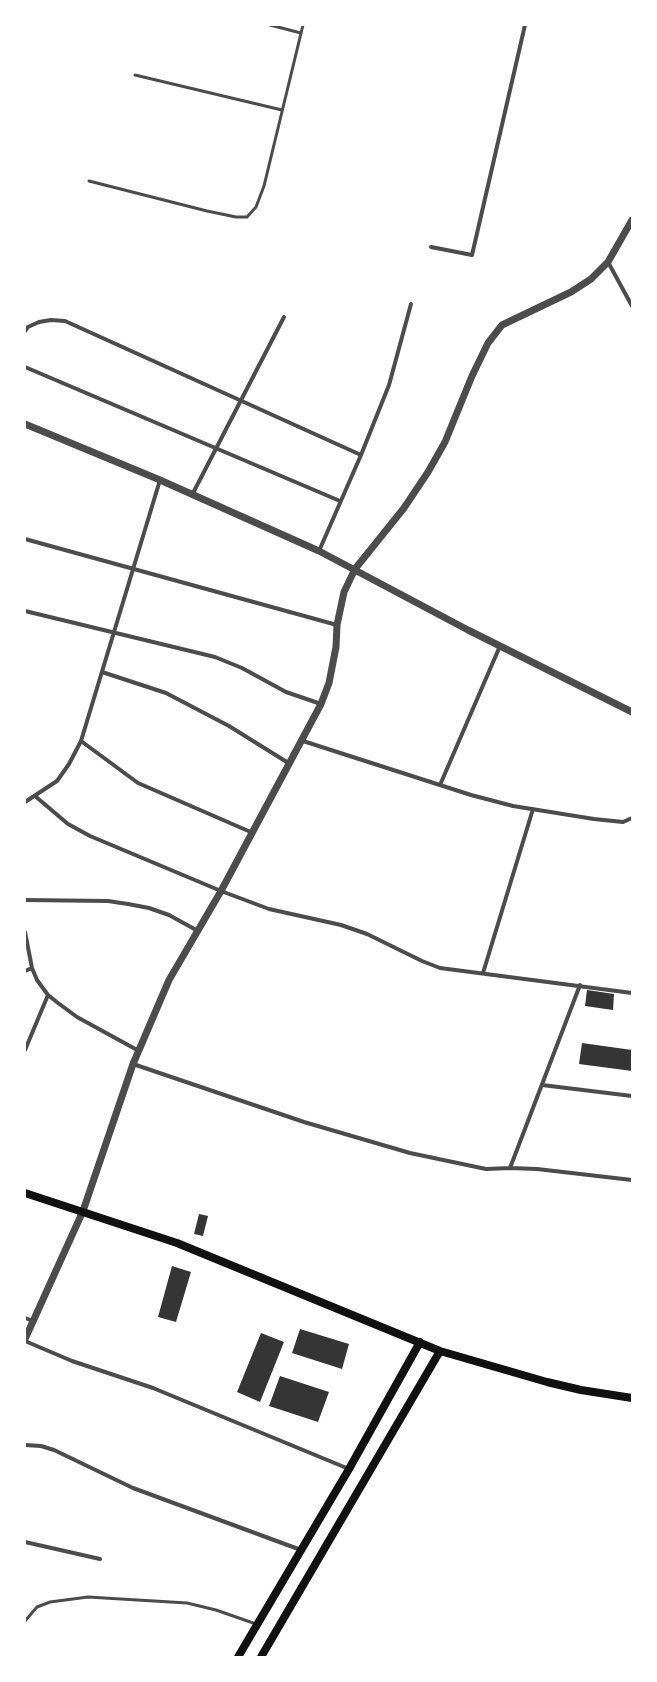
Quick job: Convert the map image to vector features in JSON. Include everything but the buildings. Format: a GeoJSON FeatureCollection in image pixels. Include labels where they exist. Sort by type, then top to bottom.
{"type":"FeatureCollection","features":[{"type":"Feature","properties":{"kind":"main road"},"geometry":{"type":"LineString","coordinates":[[25,1193],[177,1243],[440,1350],[547,1382],[581,1390],[632,1398]]}},
{"type":"Feature","properties":{"kind":"main road"},"geometry":{"type":"LineString","coordinates":[[238,1657],[349,1469],[420,1342]]}},
{"type":"Feature","properties":{"kind":"main road"},"geometry":{"type":"LineString","coordinates":[[262,1657],[440,1350]]}},
{"type":"Feature","properties":{"kind":"street"},"geometry":{"type":"LineString","coordinates":[[431,248],[472,255],[525,25]]}},
{"type":"Feature","properties":{"kind":"street"},"geometry":{"type":"LineString","coordinates":[[349,1469],[153,1388],[72,1361],[25,1340],[83,1211],[133,1064],[169,980],[221,891],[303,741],[321,704],[329,682],[336,647],[337,625],[344,592],[355,569],[404,508],[428,472],[445,442],[472,376],[488,343],[502,325],[571,292],[591,279],[608,262],[632,220]]}},
{"type":"Feature","properties":{"kind":"street"},"geometry":{"type":"LineString","coordinates":[[608,262],[632,306]]}},
{"type":"Feature","properties":{"kind":"street"},"geometry":{"type":"LineString","coordinates":[[319,551],[361,455],[389,385],[411,304]]}},
{"type":"Feature","properties":{"kind":"street"},"geometry":{"type":"LineString","coordinates":[[192,495],[284,318]]}},
{"type":"Feature","properties":{"kind":"street"},"geometry":{"type":"LineString","coordinates":[[25,331],[28,327],[39,322],[51,320],[65,321],[361,455]]}},
{"type":"Feature","properties":{"kind":"street"},"geometry":{"type":"LineString","coordinates":[[25,367],[340,502]]}},
{"type":"Feature","properties":{"kind":"street"},"geometry":{"type":"LineString","coordinates":[[25,424],[160,480],[319,551],[500,646],[632,712]]}},
{"type":"Feature","properties":{"kind":"street"},"geometry":{"type":"LineString","coordinates":[[25,802],[57,781],[69,764],[81,741],[160,480]]}},
{"type":"Feature","properties":{"kind":"street"},"geometry":{"type":"LineString","coordinates":[[25,539],[337,625]]}},
{"type":"Feature","properties":{"kind":"street"},"geometry":{"type":"LineString","coordinates":[[25,611],[228,661],[286,692],[321,704]]}},
{"type":"Feature","properties":{"kind":"street"},"geometry":{"type":"LineString","coordinates":[[440,785],[500,646]]}},
{"type":"Feature","properties":{"kind":"street"},"geometry":{"type":"LineString","coordinates":[[102,672],[166,693],[229,726],[290,764]]}},
{"type":"Feature","properties":{"kind":"street"},"geometry":{"type":"LineString","coordinates":[[81,741],[138,783],[253,832]]}},
{"type":"Feature","properties":{"kind":"street"},"geometry":{"type":"LineString","coordinates":[[303,741],[440,785],[513,806],[594,819],[624,822],[632,818]]}},
{"type":"Feature","properties":{"kind":"street"},"geometry":{"type":"LineString","coordinates":[[35,796],[68,824],[90,836],[221,891],[269,909],[341,925],[367,934],[422,961],[440,968],[632,993]]}},
{"type":"Feature","properties":{"kind":"street"},"geometry":{"type":"LineString","coordinates":[[483,974],[533,809]]}},
{"type":"Feature","properties":{"kind":"street"},"geometry":{"type":"LineString","coordinates":[[25,900],[108,901],[128,904],[149,908],[169,915],[198,931]]}},
{"type":"Feature","properties":{"kind":"street"},"geometry":{"type":"LineString","coordinates":[[25,932],[32,968],[36,980],[48,994],[78,1017],[139,1051]]}},
{"type":"Feature","properties":{"kind":"street"},"geometry":{"type":"LineString","coordinates":[[25,971],[32,968]]}},
{"type":"Feature","properties":{"kind":"street"},"geometry":{"type":"LineString","coordinates":[[510,1168],[580,986]]}},
{"type":"Feature","properties":{"kind":"street"},"geometry":{"type":"LineString","coordinates":[[25,1050],[48,994]]}},
{"type":"Feature","properties":{"kind":"street"},"geometry":{"type":"LineString","coordinates":[[133,1064],[304,1122],[384,1146],[486,1169],[537,1169],[632,1180]]}},
{"type":"Feature","properties":{"kind":"street"},"geometry":{"type":"LineString","coordinates":[[542,1085],[632,1096]]}},
{"type":"Feature","properties":{"kind":"street"},"geometry":{"type":"LineString","coordinates":[[25,1318],[33,1321]]}},
{"type":"Feature","properties":{"kind":"street"},"geometry":{"type":"LineString","coordinates":[[25,1445],[41,1446],[54,1450],[140,1491],[301,1550]]}},
{"type":"Feature","properties":{"kind":"street"},"geometry":{"type":"LineString","coordinates":[[25,1542],[100,1559]]}},
{"type":"Feature","properties":{"kind":"lane"},"geometry":{"type":"LineString","coordinates":[[270,25],[301,33]]}},
{"type":"Feature","properties":{"kind":"lane"},"geometry":{"type":"LineString","coordinates":[[89,181],[207,211],[236,217],[247,217],[256,207],[264,186],[303,25]]}},
{"type":"Feature","properties":{"kind":"lane"},"geometry":{"type":"LineString","coordinates":[[135,75],[282,110]]}},
{"type":"Feature","properties":{"kind":"lane"},"geometry":{"type":"LineString","coordinates":[[25,1621],[37,1608],[50,1602],[88,1597],[187,1603],[216,1610],[257,1625]]}}]}
